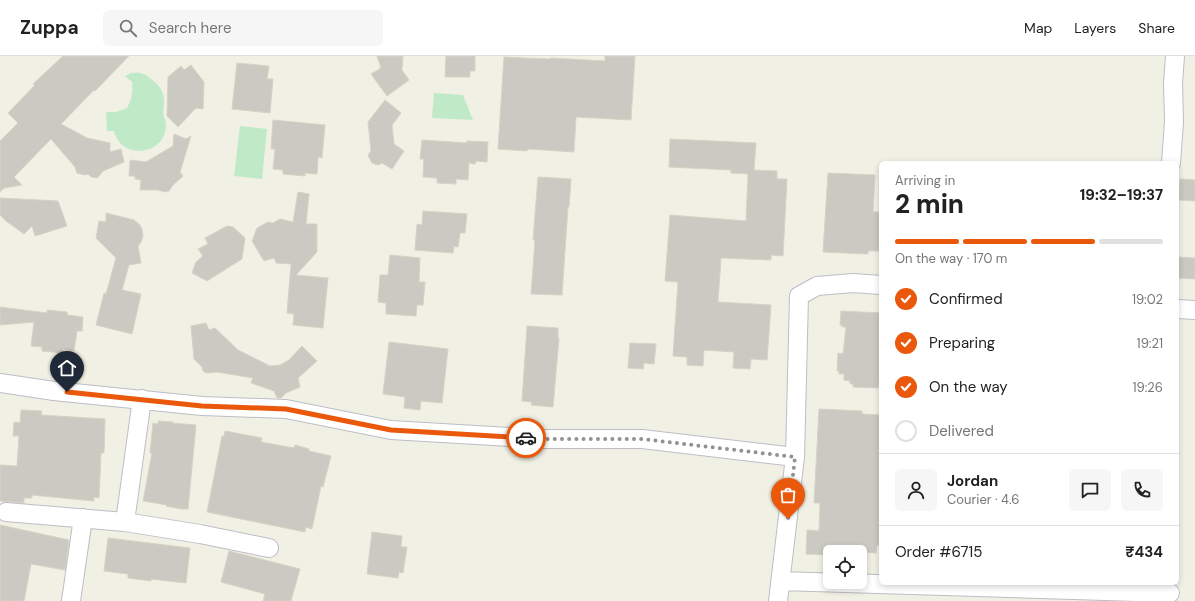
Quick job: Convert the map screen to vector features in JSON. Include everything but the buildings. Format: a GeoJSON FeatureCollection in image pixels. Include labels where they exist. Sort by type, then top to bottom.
{"type":"FeatureCollection","features":[{"type":"Feature","properties":{"kind":"street"},"geometry":{"type":"LineString","coordinates":[[1171,161],[1174,122],[1173,83],[1175,56]]}},
{"type":"Feature","properties":{"kind":"street"},"geometry":{"type":"LineString","coordinates":[[778,601],[795,457],[799,296],[818,286],[853,283],[879,285]]}},
{"type":"Feature","properties":{"kind":"street"},"geometry":{"type":"LineString","coordinates":[[1179,309],[1195,310]]}},
{"type":"Feature","properties":{"kind":"street"},"geometry":{"type":"LineString","coordinates":[[0,383],[54,391],[202,406],[286,409],[391,430],[542,439],[642,439],[795,457]]}},
{"type":"Feature","properties":{"kind":"street"},"geometry":{"type":"LineString","coordinates":[[125,522],[142,399]]}},
{"type":"Feature","properties":{"kind":"street"},"geometry":{"type":"LineString","coordinates":[[6,512],[125,522],[200,534],[269,548]]}},
{"type":"Feature","properties":{"kind":"street"},"geometry":{"type":"LineString","coordinates":[[71,601],[83,518]]}},
{"type":"Feature","properties":{"kind":"street"},"geometry":{"type":"LineString","coordinates":[[780,581],[908,590],[1170,592]]}},
{"type":"Feature","properties":{"kind":"green space"},"geometry":{"type":"Polygon","coordinates":[[[131,73],[146,75],[154,81],[164,96],[163,113],[166,124],[165,132],[159,142],[150,149],[138,151],[132,150],[118,140],[114,131],[107,131],[106,112],[116,112],[127,108],[130,101],[132,82],[125,76],[131,73]]]}},
{"type":"Feature","properties":{"kind":"green space"},"geometry":{"type":"Polygon","coordinates":[[[434,93],[463,95],[473,120],[432,118],[434,93]]]}},
{"type":"Feature","properties":{"kind":"green space"},"geometry":{"type":"Polygon","coordinates":[[[240,126],[267,129],[262,179],[234,176],[240,126]]]}},
{"type":"Feature","properties":{"kind":"way so far"},"geometry":{"type":"LineString","coordinates":[[526,438],[642,439],[795,457],[788,519]]}},
{"type":"Feature","properties":{"kind":"route"},"geometry":{"type":"LineString","coordinates":[[67,392],[202,406],[286,409],[391,430],[526,438]]}}]}
